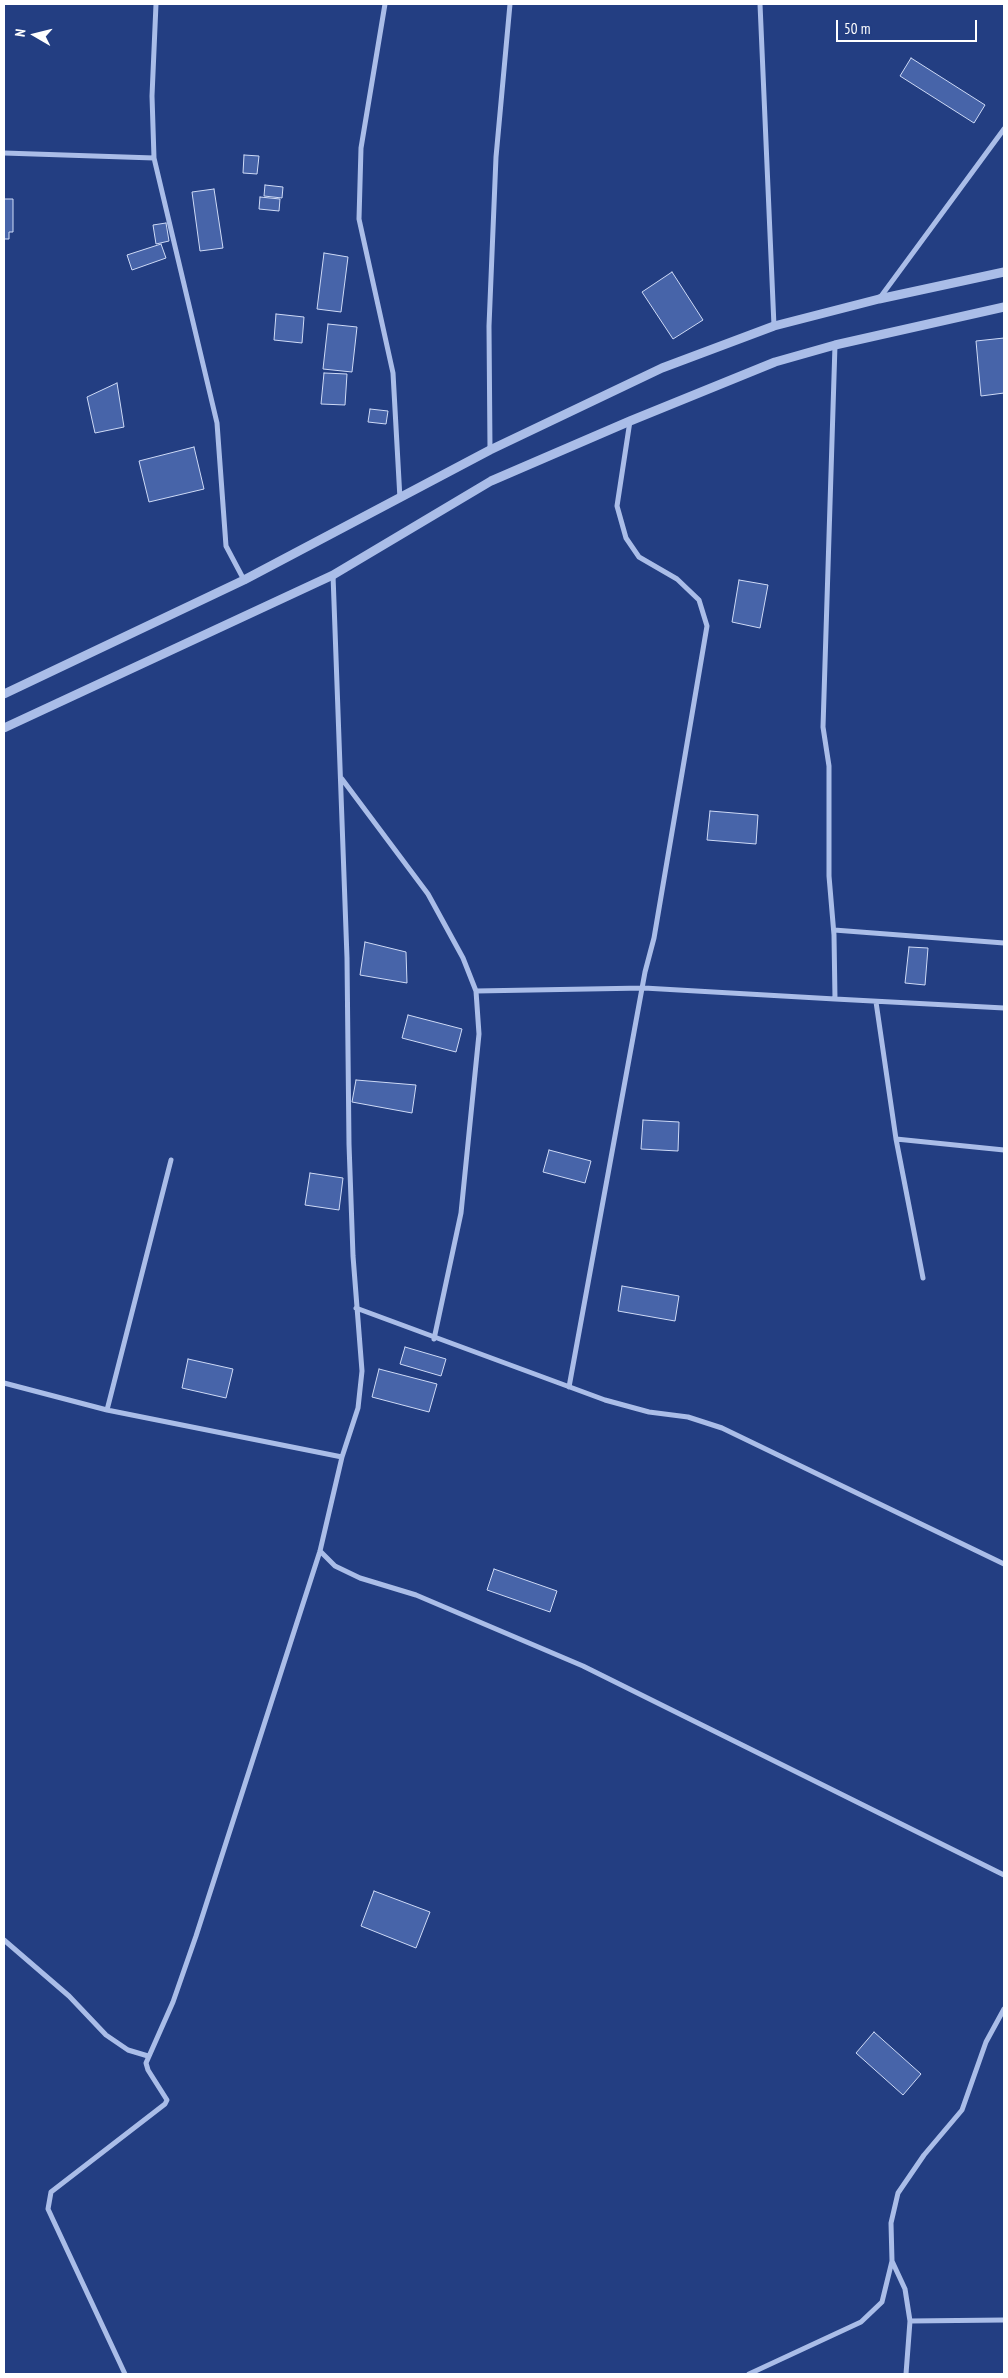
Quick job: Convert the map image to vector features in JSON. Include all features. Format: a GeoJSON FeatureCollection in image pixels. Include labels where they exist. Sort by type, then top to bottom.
{"type":"FeatureCollection","features":[{"type":"Feature","properties":{"kind":"street"},"geometry":{"type":"LineString","coordinates":[[156,4],[152,96],[154,158],[217,423],[226,546],[244,580]]}},
{"type":"Feature","properties":{"kind":"street"},"geometry":{"type":"LineString","coordinates":[[385,4],[361,148],[359,219],[392,373],[400,499]]}},
{"type":"Feature","properties":{"kind":"street"},"geometry":{"type":"LineString","coordinates":[[490,450],[489,326],[496,157],[510,4]]}},
{"type":"Feature","properties":{"kind":"street"},"geometry":{"type":"LineString","coordinates":[[760,4],[774,326]]}},
{"type":"Feature","properties":{"kind":"street"},"geometry":{"type":"LineString","coordinates":[[879,299],[1004,129]]}},
{"type":"Feature","properties":{"kind":"street"},"geometry":{"type":"LineString","coordinates":[[4,153],[154,158]]}},
{"type":"Feature","properties":{"kind":"street"},"geometry":{"type":"LineString","coordinates":[[4,694],[244,580],[490,450],[662,368],[774,326],[879,299],[1004,272]]}},
{"type":"Feature","properties":{"kind":"street"},"geometry":{"type":"LineString","coordinates":[[4,728],[333,575],[491,481],[630,421],[775,362],[835,345],[1004,307]]}},
{"type":"Feature","properties":{"kind":"street"},"geometry":{"type":"LineString","coordinates":[[835,345],[823,727],[829,766],[829,876],[834,930],[835,999]]}},
{"type":"Feature","properties":{"kind":"street"},"geometry":{"type":"LineString","coordinates":[[569,1388],[644,988],[707,626],[699,600],[677,579],[639,557],[626,538],[618,506],[630,421]]}},
{"type":"Feature","properties":{"kind":"street"},"geometry":{"type":"LineString","coordinates":[[125,2374],[48,2209],[51,2192],[165,2104],[166,2096],[148,2070],[146,2063],[173,2002],[199,1927],[320,1551],[342,1457],[358,1408],[362,1372],[356,1308],[349,1144],[347,958],[342,779],[333,575]]}},
{"type":"Feature","properties":{"kind":"street"},"geometry":{"type":"LineString","coordinates":[[342,779],[428,894],[463,958],[476,991],[479,1034],[461,1213],[434,1339]]}},
{"type":"Feature","properties":{"kind":"street"},"geometry":{"type":"LineString","coordinates":[[834,930],[1004,943]]}},
{"type":"Feature","properties":{"kind":"street"},"geometry":{"type":"LineString","coordinates":[[476,991],[644,988],[1004,1008]]}},
{"type":"Feature","properties":{"kind":"street"},"geometry":{"type":"LineString","coordinates":[[876,1002],[896,1139],[923,1278]]}},
{"type":"Feature","properties":{"kind":"street"},"geometry":{"type":"LineString","coordinates":[[896,1139],[1004,1150]]}},
{"type":"Feature","properties":{"kind":"street"},"geometry":{"type":"LineString","coordinates":[[107,1410],[171,1160]]}},
{"type":"Feature","properties":{"kind":"street"},"geometry":{"type":"LineString","coordinates":[[356,1308],[434,1339],[569,1388],[649,1412],[688,1417],[722,1428],[1004,1564]]}},
{"type":"Feature","properties":{"kind":"street"},"geometry":{"type":"LineString","coordinates":[[4,1383],[107,1410],[342,1457]]}},
{"type":"Feature","properties":{"kind":"street"},"geometry":{"type":"LineString","coordinates":[[320,1551],[335,1566],[360,1578],[416,1596],[583,1666],[1004,1875]]}},
{"type":"Feature","properties":{"kind":"street"},"geometry":{"type":"LineString","coordinates":[[4,1940],[69,1996],[106,2036],[128,2050],[148,2056]]}},
{"type":"Feature","properties":{"kind":"street"},"geometry":{"type":"LineString","coordinates":[[749,2374],[861,2322],[882,2302],[892,2260],[891,2223],[898,2193],[924,2154],[962,2110],[986,2042],[1004,2009]]}},
{"type":"Feature","properties":{"kind":"street"},"geometry":{"type":"LineString","coordinates":[[892,2260],[905,2289],[910,2321],[906,2374]]}},
{"type":"Feature","properties":{"kind":"street"},"geometry":{"type":"LineString","coordinates":[[910,2321],[1004,2320]]}},
{"type":"Feature","properties":{"kind":"building"},"geometry":{"type":"Polygon","coordinates":[[[911,58],[985,105],[974,123],[900,76],[911,58]]]}},
{"type":"Feature","properties":{"kind":"building"},"geometry":{"type":"Polygon","coordinates":[[[244,155],[259,156],[257,174],[243,173],[244,155]]]}},
{"type":"Feature","properties":{"kind":"building"},"geometry":{"type":"Polygon","coordinates":[[[265,185],[283,187],[282,198],[264,196],[265,185]]]}},
{"type":"Feature","properties":{"kind":"building"},"geometry":{"type":"Polygon","coordinates":[[[214,189],[223,248],[200,251],[192,192],[214,189]]]}},
{"type":"Feature","properties":{"kind":"building"},"geometry":{"type":"Polygon","coordinates":[[[260,197],[280,199],[279,211],[259,209],[260,197]]]}},
{"type":"Feature","properties":{"kind":"building"},"geometry":{"type":"Polygon","coordinates":[[[4,199],[13,199],[13,232],[9,232],[9,239],[4,239],[4,199]]]}},
{"type":"Feature","properties":{"kind":"building"},"geometry":{"type":"Polygon","coordinates":[[[166,223],[169,241],[156,244],[153,225],[166,223]]]}},
{"type":"Feature","properties":{"kind":"building"},"geometry":{"type":"Polygon","coordinates":[[[161,244],[166,258],[132,270],[127,255],[161,244]]]}},
{"type":"Feature","properties":{"kind":"building"},"geometry":{"type":"Polygon","coordinates":[[[324,253],[348,257],[341,312],[317,309],[324,253]]]}},
{"type":"Feature","properties":{"kind":"building"},"geometry":{"type":"Polygon","coordinates":[[[672,272],[703,320],[673,339],[642,292],[672,272]]]}},
{"type":"Feature","properties":{"kind":"building"},"geometry":{"type":"Polygon","coordinates":[[[276,314],[304,317],[302,343],[274,340],[276,314]]]}},
{"type":"Feature","properties":{"kind":"building"},"geometry":{"type":"Polygon","coordinates":[[[328,324],[357,327],[352,372],[323,369],[328,324]]]}},
{"type":"Feature","properties":{"kind":"building"},"geometry":{"type":"Polygon","coordinates":[[[1004,338],[1004,393],[981,396],[976,341],[1004,338]]]}},
{"type":"Feature","properties":{"kind":"building"},"geometry":{"type":"Polygon","coordinates":[[[324,373],[347,374],[345,405],[321,404],[324,373]]]}},
{"type":"Feature","properties":{"kind":"building"},"geometry":{"type":"Polygon","coordinates":[[[117,383],[124,427],[95,433],[87,397],[117,383]]]}},
{"type":"Feature","properties":{"kind":"building"},"geometry":{"type":"Polygon","coordinates":[[[370,409],[388,411],[386,424],[368,422],[370,409]]]}},
{"type":"Feature","properties":{"kind":"building"},"geometry":{"type":"Polygon","coordinates":[[[194,447],[204,489],[149,502],[139,461],[194,447]]]}},
{"type":"Feature","properties":{"kind":"building"},"geometry":{"type":"Polygon","coordinates":[[[739,580],[768,585],[760,628],[732,622],[739,580]]]}},
{"type":"Feature","properties":{"kind":"building"},"geometry":{"type":"Polygon","coordinates":[[[710,811],[758,815],[756,844],[707,840],[710,811]]]}},
{"type":"Feature","properties":{"kind":"building"},"geometry":{"type":"Polygon","coordinates":[[[365,942],[406,952],[407,983],[360,975],[365,942]]]}},
{"type":"Feature","properties":{"kind":"building"},"geometry":{"type":"Polygon","coordinates":[[[909,947],[928,948],[925,985],[905,983],[909,947]]]}},
{"type":"Feature","properties":{"kind":"building"},"geometry":{"type":"Polygon","coordinates":[[[408,1015],[462,1029],[456,1052],[402,1038],[408,1015]]]}},
{"type":"Feature","properties":{"kind":"building"},"geometry":{"type":"Polygon","coordinates":[[[356,1080],[416,1085],[412,1113],[352,1102],[356,1080]]]}},
{"type":"Feature","properties":{"kind":"building"},"geometry":{"type":"Polygon","coordinates":[[[643,1120],[679,1122],[678,1151],[641,1149],[643,1120]]]}},
{"type":"Feature","properties":{"kind":"building"},"geometry":{"type":"Polygon","coordinates":[[[549,1150],[591,1161],[585,1183],[543,1172],[549,1150]]]}},
{"type":"Feature","properties":{"kind":"building"},"geometry":{"type":"Polygon","coordinates":[[[310,1173],[343,1178],[339,1210],[305,1205],[310,1173]]]}},
{"type":"Feature","properties":{"kind":"building"},"geometry":{"type":"Polygon","coordinates":[[[622,1286],[679,1296],[675,1321],[618,1311],[622,1286]]]}},
{"type":"Feature","properties":{"kind":"building"},"geometry":{"type":"Polygon","coordinates":[[[405,1347],[446,1359],[441,1376],[400,1364],[405,1347]]]}},
{"type":"Feature","properties":{"kind":"building"},"geometry":{"type":"Polygon","coordinates":[[[188,1359],[233,1369],[226,1398],[182,1388],[188,1359]]]}},
{"type":"Feature","properties":{"kind":"building"},"geometry":{"type":"Polygon","coordinates":[[[379,1369],[437,1384],[429,1412],[372,1397],[379,1369]]]}},
{"type":"Feature","properties":{"kind":"building"},"geometry":{"type":"Polygon","coordinates":[[[494,1569],[557,1591],[550,1612],[487,1590],[494,1569]]]}},
{"type":"Feature","properties":{"kind":"building"},"geometry":{"type":"Polygon","coordinates":[[[374,1891],[430,1912],[416,1948],[361,1926],[374,1891]]]}},
{"type":"Feature","properties":{"kind":"building"},"geometry":{"type":"Polygon","coordinates":[[[874,2032],[921,2074],[903,2095],[856,2053],[874,2032]]]}}]}
